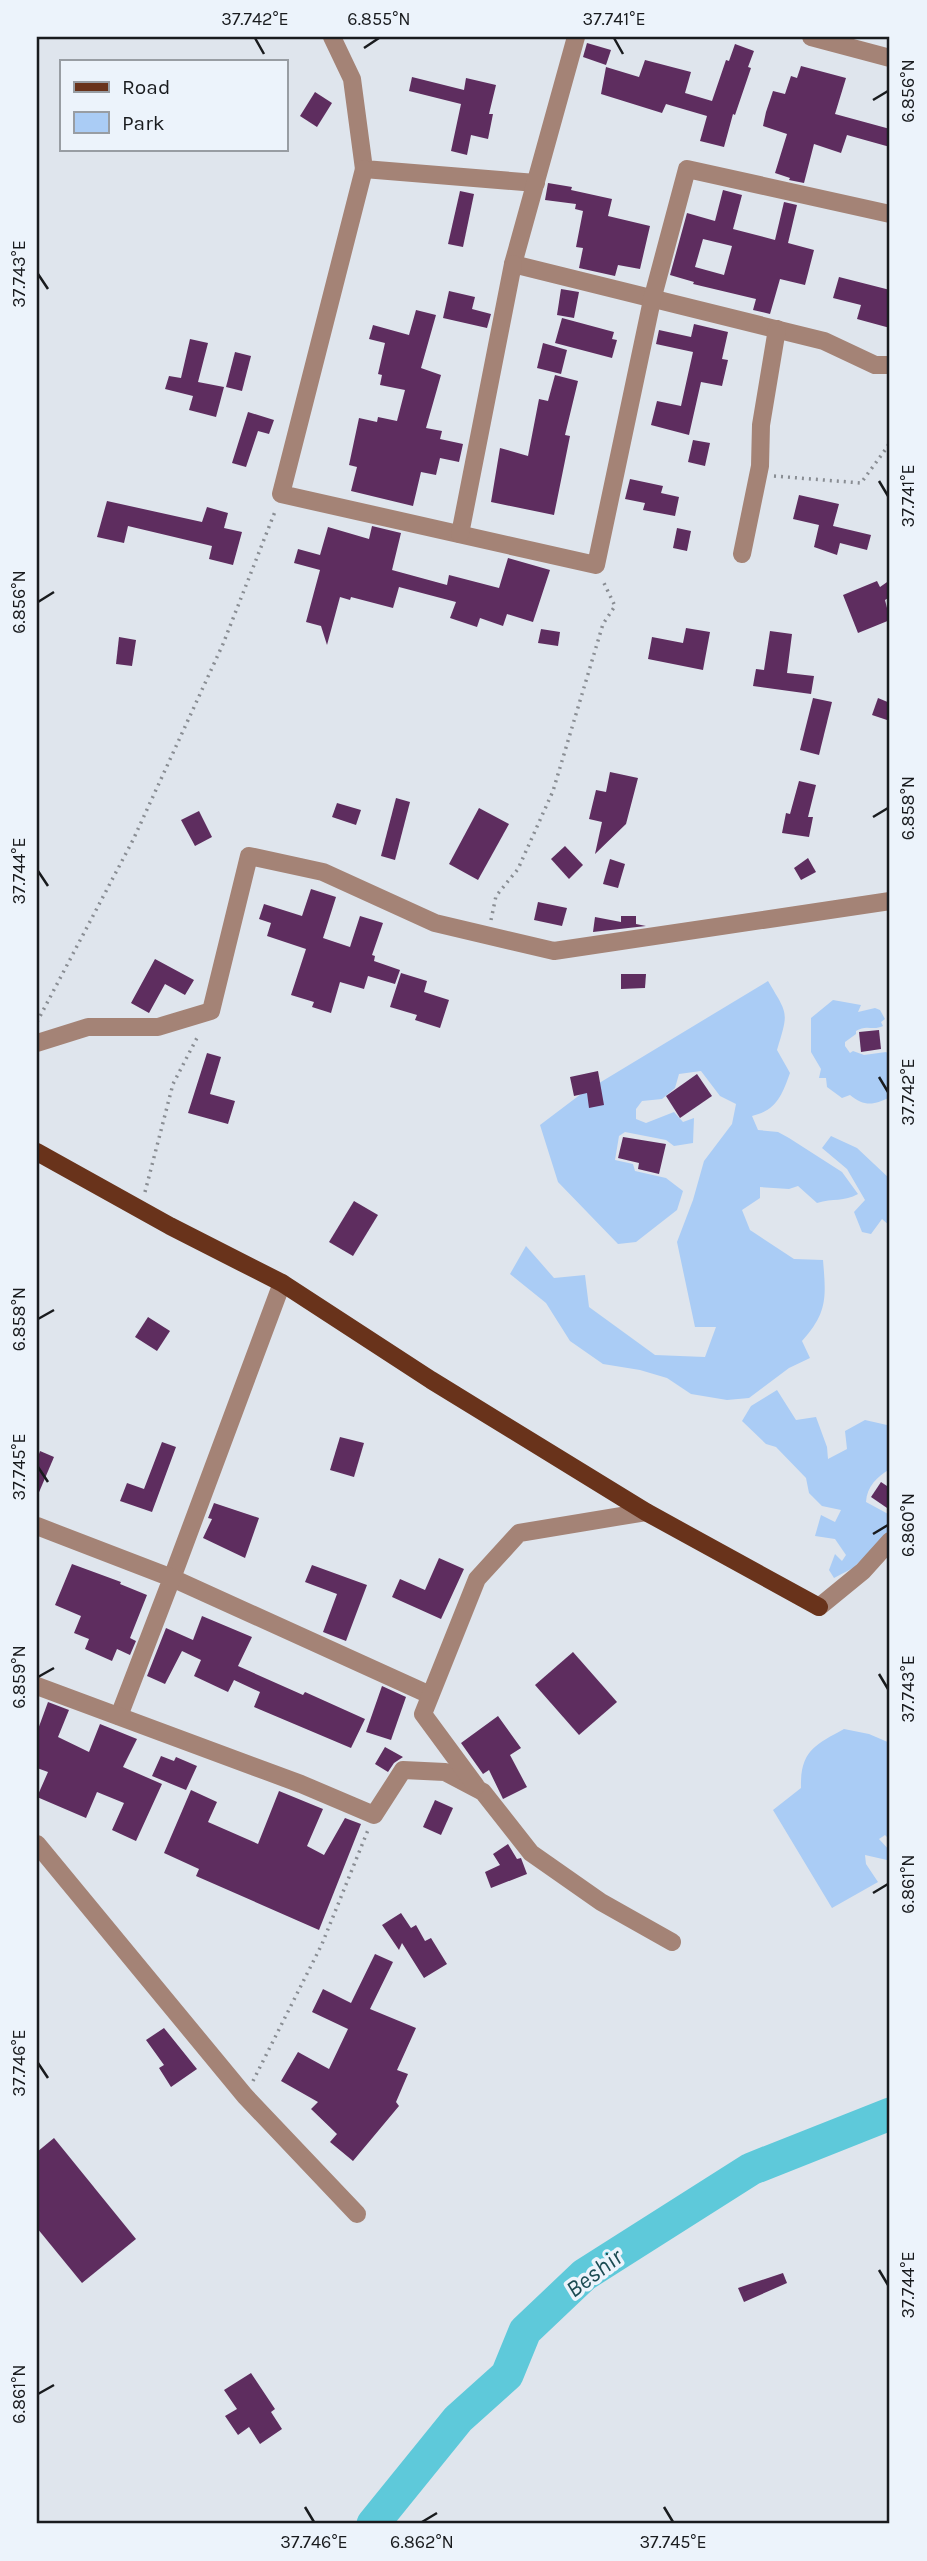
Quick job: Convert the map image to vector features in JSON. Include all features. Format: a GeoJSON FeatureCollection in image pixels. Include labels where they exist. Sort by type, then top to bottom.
{"type":"FeatureCollection","features":[{"type":"Feature","properties":{"kind":"main road"},"geometry":{"type":"LineString","coordinates":[[37,1152],[141,1210],[282,1283],[431,1380],[646,1512],[819,1607]]}},
{"type":"Feature","properties":{"kind":"street"},"geometry":{"type":"LineString","coordinates":[[332,37],[352,79],[364,169],[281,494],[596,565],[652,300],[687,169],[890,214]]}},
{"type":"Feature","properties":{"kind":"street"},"geometry":{"type":"LineString","coordinates":[[460,534],[513,264],[576,37]]}},
{"type":"Feature","properties":{"kind":"street"},"geometry":{"type":"LineString","coordinates":[[811,37],[890,58]]}},
{"type":"Feature","properties":{"kind":"street"},"geometry":{"type":"LineString","coordinates":[[364,169],[536,183]]}},
{"type":"Feature","properties":{"kind":"street"},"geometry":{"type":"LineString","coordinates":[[513,264],[824,341],[876,365],[890,365]]}},
{"type":"Feature","properties":{"kind":"street"},"geometry":{"type":"LineString","coordinates":[[742,554],[758,474],[761,425],[777,329]]}},
{"type":"Feature","properties":{"kind":"street"},"geometry":{"type":"LineString","coordinates":[[37,1043],[88,1027],[158,1027],[211,1011],[249,856],[323,872],[435,923],[554,951],[890,901]]}},
{"type":"Feature","properties":{"kind":"street"},"geometry":{"type":"LineString","coordinates":[[119,1716],[282,1283]]}},
{"type":"Feature","properties":{"kind":"street"},"geometry":{"type":"LineString","coordinates":[[478,1789],[423,1714],[477,1579],[519,1533],[646,1512]]}},
{"type":"Feature","properties":{"kind":"street"},"geometry":{"type":"LineString","coordinates":[[37,1526],[172,1578],[430,1695]]}},
{"type":"Feature","properties":{"kind":"street"},"geometry":{"type":"LineString","coordinates":[[819,1607],[863,1571],[890,1541]]}},
{"type":"Feature","properties":{"kind":"street"},"geometry":{"type":"LineString","coordinates":[[37,1686],[301,1784],[374,1815],[403,1770],[446,1772],[483,1792],[531,1853],[601,1902],[672,1942]]}},
{"type":"Feature","properties":{"kind":"street"},"geometry":{"type":"LineString","coordinates":[[37,1844],[245,2096],[357,2214]]}},
{"type":"Feature","properties":{"kind":"path"},"geometry":{"type":"LineString","coordinates":[[758,474],[861,483],[888,446],[890,438]]}},
{"type":"Feature","properties":{"kind":"path"},"geometry":{"type":"LineString","coordinates":[[37,1022],[150,803],[233,622],[281,494]]}},
{"type":"Feature","properties":{"kind":"path"},"geometry":{"type":"LineString","coordinates":[[489,935],[496,895],[518,869],[553,791],[603,624],[615,606],[596,565]]}},
{"type":"Feature","properties":{"kind":"path"},"geometry":{"type":"LineString","coordinates":[[141,1210],[173,1084],[211,1011]]}},
{"type":"Feature","properties":{"kind":"path"},"geometry":{"type":"LineString","coordinates":[[245,2096],[322,1944],[374,1815]]}},
{"type":"Feature","properties":{"kind":"green space"},"geometry":{"type":"Polygon","coordinates":[[[768,981],[783,1007],[785,1020],[777,1050],[790,1073],[773,1106],[752,1116],[758,1130],[778,1132],[842,1172],[858,1194],[817,1203],[798,1186],[789,1189],[760,1187],[760,1198],[742,1210],[750,1230],[794,1259],[823,1260],[825,1294],[817,1321],[802,1341],[810,1358],[789,1368],[749,1398],[727,1400],[691,1394],[667,1378],[640,1370],[603,1364],[570,1341],[546,1303],[510,1274],[526,1246],[554,1278],[585,1275],[589,1307],[655,1355],[705,1357],[716,1327],[695,1327],[677,1242],[704,1161],[732,1124],[736,1104],[720,1096],[701,1071],[679,1074],[675,1088],[662,1099],[642,1101],[636,1109],[636,1119],[646,1123],[674,1112],[683,1122],[694,1118],[693,1143],[674,1146],[666,1140],[625,1132],[619,1136],[615,1160],[633,1164],[635,1171],[666,1178],[683,1191],[677,1210],[636,1242],[618,1244],[558,1182],[540,1125],[581,1094],[768,981]]]}},
{"type":"Feature","properties":{"kind":"green space"},"geometry":{"type":"Polygon","coordinates":[[[833,1000],[861,1005],[858,1012],[875,1008],[880,1010],[885,1019],[881,1022],[883,1026],[856,1031],[856,1034],[845,1042],[845,1046],[850,1053],[853,1051],[864,1055],[886,1052],[890,1055],[890,1097],[870,1104],[860,1102],[850,1095],[842,1098],[827,1087],[826,1078],[819,1078],[821,1069],[811,1052],[811,1018],[833,1000]]]}},
{"type":"Feature","properties":{"kind":"green space"},"geometry":{"type":"Polygon","coordinates":[[[831,1136],[857,1148],[890,1179],[890,1226],[882,1219],[871,1234],[862,1232],[854,1212],[865,1200],[847,1169],[822,1148],[831,1136]]]}},
{"type":"Feature","properties":{"kind":"green space"},"geometry":{"type":"Polygon","coordinates":[[[777,1390],[796,1420],[816,1417],[827,1447],[828,1459],[847,1449],[845,1431],[865,1420],[887,1425],[890,1437],[890,1469],[881,1475],[868,1491],[866,1502],[890,1515],[890,1532],[853,1568],[834,1578],[829,1570],[835,1554],[842,1561],[846,1555],[835,1539],[815,1536],[821,1515],[835,1522],[841,1510],[822,1506],[809,1493],[806,1478],[776,1447],[766,1444],[742,1421],[751,1406],[777,1390]]]}},
{"type":"Feature","properties":{"kind":"green space"},"geometry":{"type":"Polygon","coordinates":[[[844,1729],[869,1734],[890,1743],[890,1840],[885,1835],[879,1839],[890,1851],[890,1858],[887,1860],[865,1855],[866,1864],[878,1882],[832,1908],[773,1810],[801,1788],[803,1765],[811,1751],[844,1729]]]}},
{"type":"Feature","properties":{"kind":"building"},"geometry":{"type":"Polygon","coordinates":[[[587,43],[611,50],[606,65],[583,57],[587,43]]]}},
{"type":"Feature","properties":{"kind":"building"},"geometry":{"type":"Polygon","coordinates":[[[735,44],[754,51],[748,67],[751,68],[735,115],[733,114],[724,147],[700,141],[707,116],[666,104],[662,113],[601,94],[606,67],[639,77],[645,60],[691,72],[685,93],[712,101],[726,60],[729,61],[735,44]]]}},
{"type":"Feature","properties":{"kind":"building"},"geometry":{"type":"Polygon","coordinates":[[[801,66],[846,78],[835,114],[890,129],[890,147],[847,135],[841,153],[814,144],[804,183],[775,173],[787,134],[763,126],[766,112],[773,91],[785,94],[791,76],[797,78],[801,66]]]}},
{"type":"Feature","properties":{"kind":"building"},"geometry":{"type":"Polygon","coordinates":[[[412,77],[464,90],[466,78],[496,85],[489,114],[493,114],[488,139],[471,135],[467,155],[451,151],[461,104],[409,91],[412,77]]]}},
{"type":"Feature","properties":{"kind":"building"},"geometry":{"type":"Polygon","coordinates":[[[315,92],[332,103],[317,127],[300,116],[315,92]]]}},
{"type":"Feature","properties":{"kind":"building"},"geometry":{"type":"Polygon","coordinates":[[[548,183],[612,199],[608,216],[650,226],[640,269],[618,265],[615,276],[579,268],[583,248],[576,247],[583,211],[575,209],[576,204],[545,200],[548,183]]]}},
{"type":"Feature","properties":{"kind":"building"},"geometry":{"type":"Polygon","coordinates":[[[723,190],[742,195],[733,229],[775,240],[784,202],[797,205],[788,243],[814,250],[805,285],[780,279],[770,314],[753,310],[756,299],[693,284],[694,282],[670,275],[687,213],[715,221],[723,190]],[[703,239],[695,267],[724,275],[732,246],[703,239]]]}},
{"type":"Feature","properties":{"kind":"building"},"geometry":{"type":"Polygon","coordinates":[[[460,191],[474,194],[463,247],[448,244],[460,191]]]}},
{"type":"Feature","properties":{"kind":"building"},"geometry":{"type":"Polygon","coordinates":[[[839,277],[890,290],[890,328],[857,319],[861,305],[833,298],[839,277]]]}},
{"type":"Feature","properties":{"kind":"building"},"geometry":{"type":"Polygon","coordinates":[[[561,289],[579,292],[574,318],[557,315],[561,289]]]}},
{"type":"Feature","properties":{"kind":"building"},"geometry":{"type":"Polygon","coordinates":[[[449,291],[475,297],[472,309],[491,314],[487,328],[443,318],[449,291]]]}},
{"type":"Feature","properties":{"kind":"building"},"geometry":{"type":"Polygon","coordinates":[[[416,310],[436,315],[421,368],[441,375],[426,428],[442,431],[440,439],[463,444],[459,462],[440,458],[436,475],[421,472],[413,506],[351,491],[357,467],[349,465],[359,418],[377,422],[378,417],[397,421],[405,390],[380,385],[382,375],[378,374],[385,343],[369,339],[373,325],[409,335],[416,310]]]}},
{"type":"Feature","properties":{"kind":"building"},"geometry":{"type":"Polygon","coordinates":[[[562,318],[614,332],[612,339],[617,340],[612,358],[555,343],[562,318]]]}},
{"type":"Feature","properties":{"kind":"building"},"geometry":{"type":"Polygon","coordinates":[[[694,324],[728,332],[722,359],[728,360],[722,386],[701,382],[689,435],[651,425],[657,401],[681,406],[693,352],[656,344],[659,330],[691,337],[694,324]]]}},
{"type":"Feature","properties":{"kind":"building"},"geometry":{"type":"Polygon","coordinates":[[[190,339],[208,343],[198,382],[224,387],[216,417],[189,410],[193,396],[165,389],[169,376],[181,378],[190,339]]]}},
{"type":"Feature","properties":{"kind":"building"},"geometry":{"type":"Polygon","coordinates":[[[543,343],[567,350],[561,374],[537,368],[543,343]]]}},
{"type":"Feature","properties":{"kind":"building"},"geometry":{"type":"Polygon","coordinates":[[[235,352],[251,356],[242,391],[226,387],[235,352]]]}},
{"type":"Feature","properties":{"kind":"building"},"geometry":{"type":"Polygon","coordinates":[[[555,375],[578,381],[565,435],[570,436],[554,515],[491,502],[500,448],[528,456],[539,399],[548,401],[555,375]]]}},
{"type":"Feature","properties":{"kind":"building"},"geometry":{"type":"Polygon","coordinates":[[[248,412],[274,420],[269,434],[258,431],[246,467],[232,463],[248,412]]]}},
{"type":"Feature","properties":{"kind":"building"},"geometry":{"type":"Polygon","coordinates":[[[693,440],[710,443],[705,466],[688,462],[693,440]]]}},
{"type":"Feature","properties":{"kind":"building"},"geometry":{"type":"Polygon","coordinates":[[[630,479],[663,486],[661,493],[679,497],[675,516],[643,510],[645,503],[625,499],[630,479]]]}},
{"type":"Feature","properties":{"kind":"building"},"geometry":{"type":"Polygon","coordinates":[[[799,495],[839,504],[833,526],[871,535],[867,550],[840,543],[837,555],[814,547],[819,525],[793,519],[799,495]]]}},
{"type":"Feature","properties":{"kind":"building"},"geometry":{"type":"Polygon","coordinates":[[[107,501],[202,522],[207,507],[228,513],[224,528],[242,532],[233,565],[209,559],[212,546],[128,526],[124,543],[97,537],[107,501]]]}},
{"type":"Feature","properties":{"kind":"building"},"geometry":{"type":"Polygon","coordinates":[[[372,526],[401,533],[392,570],[447,585],[449,575],[499,588],[508,558],[550,570],[533,622],[507,614],[503,626],[480,618],[477,627],[450,618],[456,602],[399,587],[393,608],[351,597],[350,600],[340,597],[327,645],[321,626],[306,622],[320,570],[294,563],[298,549],[320,555],[328,527],[369,539],[372,526]]]}},
{"type":"Feature","properties":{"kind":"building"},"geometry":{"type":"Polygon","coordinates":[[[677,528],[691,531],[687,551],[673,548],[677,528]]]}},
{"type":"Feature","properties":{"kind":"building"},"geometry":{"type":"Polygon","coordinates":[[[890,580],[890,597],[885,600],[890,620],[858,633],[843,595],[877,581],[880,587],[890,580]]]}},
{"type":"Feature","properties":{"kind":"building"},"geometry":{"type":"Polygon","coordinates":[[[686,628],[710,632],[703,670],[648,659],[652,637],[683,643],[686,628]]]}},
{"type":"Feature","properties":{"kind":"building"},"geometry":{"type":"Polygon","coordinates":[[[541,629],[560,632],[558,646],[538,643],[541,629]]]}},
{"type":"Feature","properties":{"kind":"building"},"geometry":{"type":"Polygon","coordinates":[[[770,631],[792,634],[787,673],[814,676],[811,694],[753,686],[756,669],[764,670],[770,631]]]}},
{"type":"Feature","properties":{"kind":"building"},"geometry":{"type":"Polygon","coordinates":[[[119,637],[136,640],[132,666],[116,664],[119,637]]]}},
{"type":"Feature","properties":{"kind":"building"},"geometry":{"type":"Polygon","coordinates":[[[813,698],[832,702],[819,755],[800,750],[813,698]]]}},
{"type":"Feature","properties":{"kind":"building"},"geometry":{"type":"Polygon","coordinates":[[[878,698],[890,703],[887,720],[872,715],[878,698]]]}},
{"type":"Feature","properties":{"kind":"building"},"geometry":{"type":"Polygon","coordinates":[[[610,772],[638,778],[626,824],[595,854],[602,822],[589,819],[596,790],[606,792],[610,772]]]}},
{"type":"Feature","properties":{"kind":"building"},"geometry":{"type":"Polygon","coordinates":[[[799,781],[816,785],[808,817],[813,817],[809,837],[782,833],[786,813],[790,814],[799,781]]]}},
{"type":"Feature","properties":{"kind":"building"},"geometry":{"type":"Polygon","coordinates":[[[396,798],[410,802],[395,860],[381,856],[396,798]]]}},
{"type":"Feature","properties":{"kind":"building"},"geometry":{"type":"Polygon","coordinates":[[[337,803],[361,810],[356,825],[332,817],[337,803]]]}},
{"type":"Feature","properties":{"kind":"building"},"geometry":{"type":"Polygon","coordinates":[[[479,808],[509,824],[478,880],[449,864],[479,808]]]}},
{"type":"Feature","properties":{"kind":"building"},"geometry":{"type":"Polygon","coordinates":[[[199,811],[212,837],[195,846],[181,820],[199,811]]]}},
{"type":"Feature","properties":{"kind":"building"},"geometry":{"type":"Polygon","coordinates":[[[565,846],[583,865],[569,879],[551,859],[565,846]]]}},
{"type":"Feature","properties":{"kind":"building"},"geometry":{"type":"Polygon","coordinates":[[[808,858],[816,872],[801,880],[794,868],[808,858]]]}},
{"type":"Feature","properties":{"kind":"building"},"geometry":{"type":"Polygon","coordinates":[[[610,859],[625,864],[618,888],[603,884],[610,859]]]}},
{"type":"Feature","properties":{"kind":"building"},"geometry":{"type":"Polygon","coordinates":[[[311,889],[336,897],[323,938],[350,947],[360,916],[383,923],[372,955],[375,956],[374,961],[400,970],[395,984],[368,976],[364,989],[340,982],[331,1013],[312,1007],[314,1002],[291,995],[306,949],[267,936],[271,923],[259,919],[264,904],[302,916],[311,889]]]}},
{"type":"Feature","properties":{"kind":"building"},"geometry":{"type":"Polygon","coordinates":[[[538,902],[567,908],[562,926],[534,920],[538,902]]]}},
{"type":"Feature","properties":{"kind":"building"},"geometry":{"type":"Polygon","coordinates":[[[621,916],[636,916],[636,924],[646,926],[593,932],[595,917],[621,922],[621,916]]]}},
{"type":"Feature","properties":{"kind":"building"},"geometry":{"type":"Polygon","coordinates":[[[155,959],[194,980],[185,995],[165,984],[149,1013],[131,1003],[155,959]]]}},
{"type":"Feature","properties":{"kind":"building"},"geometry":{"type":"Polygon","coordinates":[[[401,973],[427,981],[424,992],[449,1000],[440,1028],[415,1020],[417,1015],[390,1007],[401,973]]]}},
{"type":"Feature","properties":{"kind":"building"},"geometry":{"type":"Polygon","coordinates":[[[621,974],[646,974],[645,988],[621,989],[621,974]]]}},
{"type":"Feature","properties":{"kind":"building"},"geometry":{"type":"Polygon","coordinates":[[[879,1030],[881,1049],[861,1052],[859,1032],[879,1030]]]}},
{"type":"Feature","properties":{"kind":"building"},"geometry":{"type":"Polygon","coordinates":[[[207,1053],[221,1057],[210,1094],[235,1101],[228,1124],[188,1113],[207,1053]]]}},
{"type":"Feature","properties":{"kind":"building"},"geometry":{"type":"Polygon","coordinates":[[[598,1071],[604,1105],[589,1108],[587,1093],[574,1096],[570,1077],[598,1071]]]}},
{"type":"Feature","properties":{"kind":"building"},"geometry":{"type":"Polygon","coordinates":[[[697,1074],[712,1096],[680,1118],[666,1096],[697,1074]]]}},
{"type":"Feature","properties":{"kind":"building"},"geometry":{"type":"Polygon","coordinates":[[[623,1137],[666,1144],[659,1174],[638,1169],[639,1163],[618,1158],[623,1137]]]}},
{"type":"Feature","properties":{"kind":"building"},"geometry":{"type":"Polygon","coordinates":[[[354,1201],[378,1215],[353,1256],[329,1242],[354,1201]]]}},
{"type":"Feature","properties":{"kind":"building"},"geometry":{"type":"Polygon","coordinates":[[[148,1317],[170,1331],[157,1351],[135,1337],[148,1317]]]}},
{"type":"Feature","properties":{"kind":"building"},"geometry":{"type":"Polygon","coordinates":[[[340,1437],[364,1443],[354,1477],[330,1470],[340,1437]]]}},
{"type":"Feature","properties":{"kind":"building"},"geometry":{"type":"Polygon","coordinates":[[[162,1442],[176,1447],[152,1512],[120,1501],[127,1483],[144,1489],[162,1442]]]}},
{"type":"Feature","properties":{"kind":"building"},"geometry":{"type":"Polygon","coordinates":[[[40,1451],[54,1457],[37,1497],[37,1460],[40,1451]]]}},
{"type":"Feature","properties":{"kind":"building"},"geometry":{"type":"Polygon","coordinates":[[[881,1482],[890,1488],[890,1510],[871,1497],[881,1482]]]}},
{"type":"Feature","properties":{"kind":"building"},"geometry":{"type":"Polygon","coordinates":[[[214,1503],[259,1518],[245,1558],[203,1538],[212,1519],[208,1518],[214,1503]]]}},
{"type":"Feature","properties":{"kind":"building"},"geometry":{"type":"Polygon","coordinates":[[[439,1558],[464,1569],[441,1619],[392,1597],[400,1579],[425,1590],[439,1558]]]}},
{"type":"Feature","properties":{"kind":"building"},"geometry":{"type":"Polygon","coordinates":[[[72,1564],[147,1595],[130,1638],[136,1641],[130,1655],[117,1649],[112,1661],[85,1649],[89,1639],[74,1633],[81,1616],[55,1605],[72,1564]]]}},
{"type":"Feature","properties":{"kind":"building"},"geometry":{"type":"Polygon","coordinates":[[[312,1565],[367,1585],[346,1641],[323,1632],[337,1594],[305,1582],[312,1565]]]}},
{"type":"Feature","properties":{"kind":"building"},"geometry":{"type":"Polygon","coordinates":[[[202,1616],[252,1637],[238,1666],[365,1719],[351,1748],[254,1707],[260,1692],[234,1680],[228,1692],[194,1676],[201,1660],[182,1651],[165,1684],[147,1676],[166,1628],[193,1640],[202,1616]]]}},
{"type":"Feature","properties":{"kind":"building"},"geometry":{"type":"Polygon","coordinates":[[[573,1652],[617,1702],[579,1735],[535,1685],[573,1652]]]}},
{"type":"Feature","properties":{"kind":"building"},"geometry":{"type":"Polygon","coordinates":[[[382,1686],[406,1697],[391,1740],[366,1732],[382,1686]]]}},
{"type":"Feature","properties":{"kind":"building"},"geometry":{"type":"Polygon","coordinates":[[[48,1702],[69,1710],[58,1737],[89,1752],[100,1724],[137,1739],[123,1767],[162,1784],[136,1841],[112,1830],[124,1803],[97,1792],[86,1818],[37,1797],[48,1772],[37,1768],[37,1732],[48,1702]]]}},
{"type":"Feature","properties":{"kind":"building"},"geometry":{"type":"Polygon","coordinates":[[[498,1716],[521,1748],[510,1755],[527,1787],[503,1799],[489,1770],[483,1774],[461,1743],[498,1716]]]}},
{"type":"Feature","properties":{"kind":"building"},"geometry":{"type":"Polygon","coordinates":[[[385,1747],[403,1757],[394,1763],[388,1772],[375,1764],[385,1747]]]}},
{"type":"Feature","properties":{"kind":"building"},"geometry":{"type":"Polygon","coordinates":[[[161,1756],[174,1761],[176,1757],[197,1766],[186,1790],[152,1776],[161,1756]]]}},
{"type":"Feature","properties":{"kind":"building"},"geometry":{"type":"Polygon","coordinates":[[[191,1790],[217,1802],[208,1822],[258,1844],[279,1791],[323,1809],[307,1846],[324,1855],[345,1818],[361,1824],[319,1930],[196,1876],[199,1869],[164,1853],[191,1790]]]}},
{"type":"Feature","properties":{"kind":"building"},"geometry":{"type":"Polygon","coordinates":[[[435,1800],[453,1808],[441,1835],[423,1827],[435,1800]]]}},
{"type":"Feature","properties":{"kind":"building"},"geometry":{"type":"Polygon","coordinates":[[[508,1844],[517,1859],[521,1858],[527,1874],[491,1888],[485,1872],[500,1865],[493,1854],[508,1844]]]}},
{"type":"Feature","properties":{"kind":"building"},"geometry":{"type":"Polygon","coordinates":[[[401,1913],[411,1928],[416,1925],[425,1941],[431,1938],[447,1964],[424,1978],[402,1943],[399,1950],[382,1925],[401,1913]]]}},
{"type":"Feature","properties":{"kind":"building"},"geometry":{"type":"Polygon","coordinates":[[[375,1954],[393,1962],[370,2009],[416,2028],[397,2070],[408,2074],[396,2102],[399,2106],[353,2161],[330,2142],[337,2134],[311,2109],[318,2102],[281,2081],[298,2052],[329,2069],[348,2029],[312,2012],[323,1989],[351,2003],[375,1954]]]}},
{"type":"Feature","properties":{"kind":"building"},"geometry":{"type":"Polygon","coordinates":[[[164,2028],[197,2069],[171,2087],[159,2068],[164,2065],[146,2040],[164,2028]]]}},
{"type":"Feature","properties":{"kind":"building"},"geometry":{"type":"Polygon","coordinates":[[[54,2138],[136,2239],[82,2283],[37,2228],[37,2152],[54,2138]]]}},
{"type":"Feature","properties":{"kind":"building"},"geometry":{"type":"Polygon","coordinates":[[[783,2273],[787,2283],[744,2302],[738,2288],[783,2273]]]}},
{"type":"Feature","properties":{"kind":"building"},"geometry":{"type":"Polygon","coordinates":[[[251,2373],[275,2409],[271,2412],[282,2429],[260,2444],[249,2427],[238,2435],[225,2416],[237,2409],[224,2390],[251,2373]]]}},
{"type":"Feature","properties":{"kind":"waterway","name":"Beshir"},"geometry":{"type":"LineString","coordinates":[[373,2524],[458,2419],[507,2375],[525,2331],[584,2275],[751,2169],[890,2114]]}}]}
